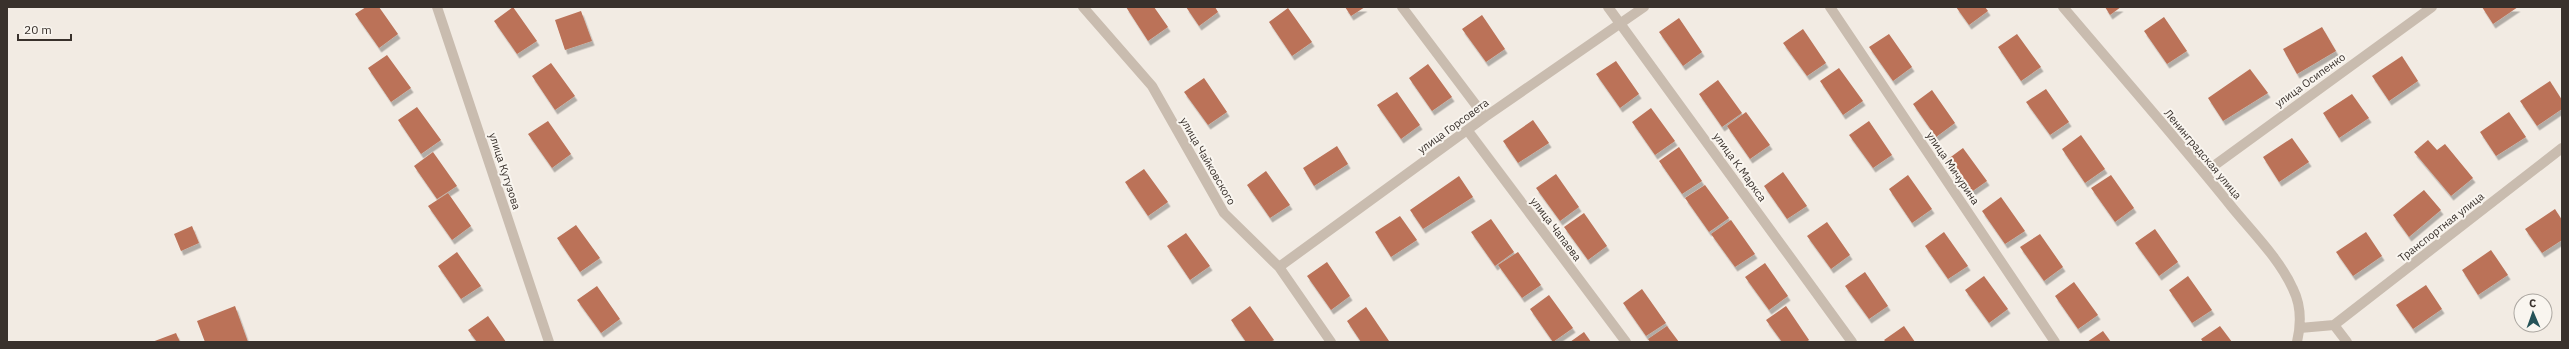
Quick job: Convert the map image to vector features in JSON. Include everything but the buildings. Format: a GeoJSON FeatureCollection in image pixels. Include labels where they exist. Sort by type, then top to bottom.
{"type":"FeatureCollection","features":[{"type":"Feature","properties":{"kind":"street","name":"улица Кутузова"},"geometry":{"type":"LineString","coordinates":[[437,7],[549,342]]}},
{"type":"Feature","properties":{"kind":"street","name":"улица Чайковского"},"geometry":{"type":"LineString","coordinates":[[1083,7],[1152,86],[1224,213],[1279,266],[1331,342]]}},
{"type":"Feature","properties":{"kind":"street"},"geometry":{"type":"LineString","coordinates":[[1402,7],[1485,117]]}},
{"type":"Feature","properties":{"kind":"street","name":"улица К.Маркса"},"geometry":{"type":"LineString","coordinates":[[1608,7],[1852,342]]}},
{"type":"Feature","properties":{"kind":"street","name":"улица Горсовета"},"geometry":{"type":"LineString","coordinates":[[1279,266],[1468,131],[1485,117],[1644,7]]}},
{"type":"Feature","properties":{"kind":"street","name":"улица Мичурина"},"geometry":{"type":"LineString","coordinates":[[1830,7],[2055,342]]}},
{"type":"Feature","properties":{"kind":"street","name":"Ленинградская улица"},"geometry":{"type":"LineString","coordinates":[[2063,7],[2204,172],[2283,271],[2294,290],[2300,328]]}},
{"type":"Feature","properties":{"kind":"street","name":"улица Осипенко"},"geometry":{"type":"LineString","coordinates":[[2204,172],[2432,7]]}},
{"type":"Feature","properties":{"kind":"street","name":"улица Чапаева"},"geometry":{"type":"LineString","coordinates":[[1468,131],[1626,342]]}},
{"type":"Feature","properties":{"kind":"street","name":"Транспортная улица"},"geometry":{"type":"LineString","coordinates":[[2334,325],[2562,148]]}},
{"type":"Feature","properties":{"kind":"street"},"geometry":{"type":"LineString","coordinates":[[2297,342],[2300,328],[2334,325],[2347,342]]}}]}
